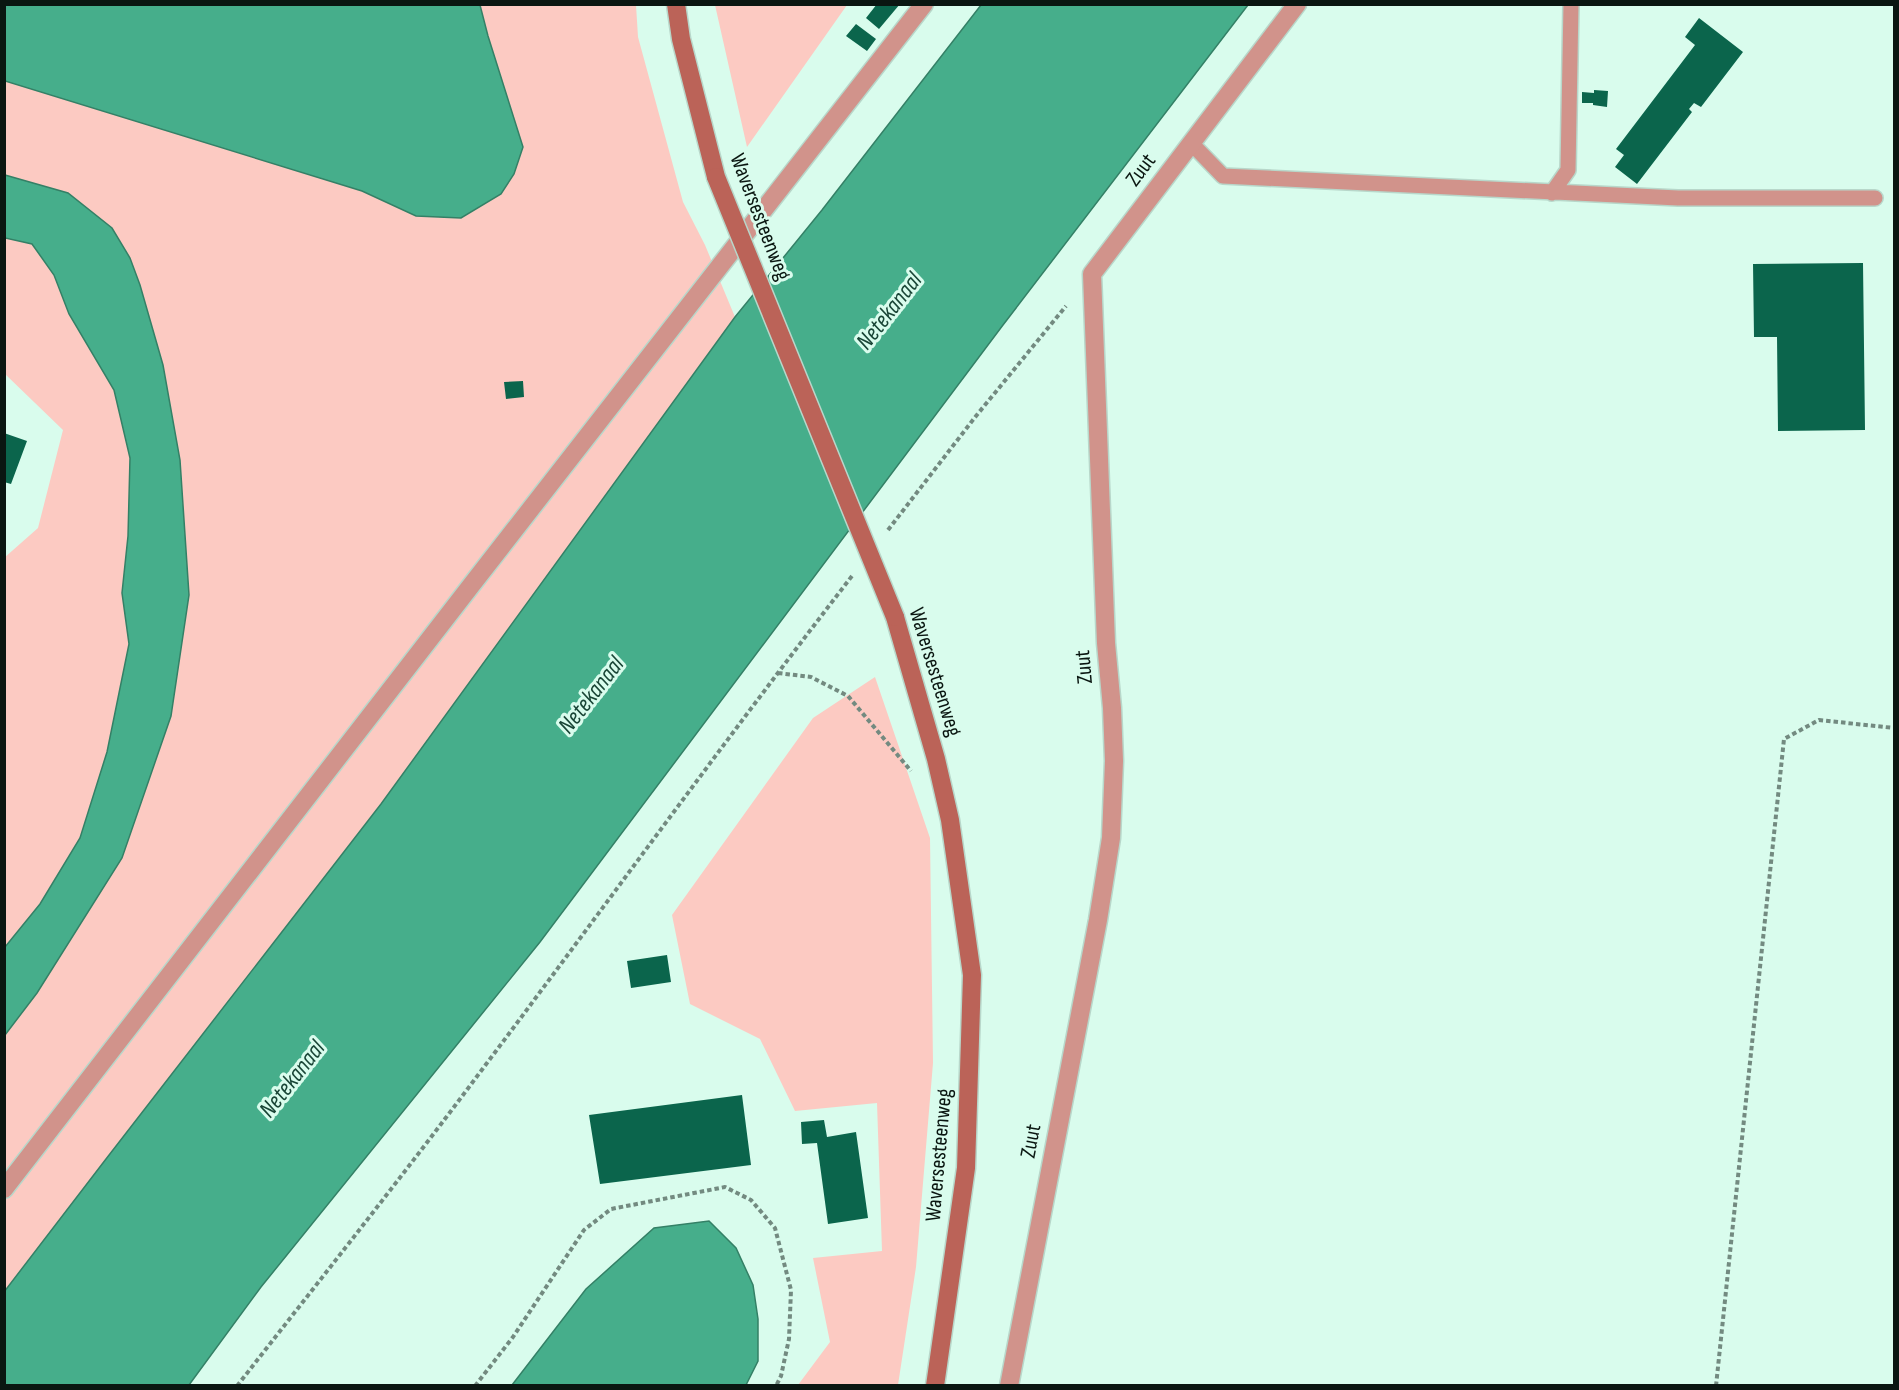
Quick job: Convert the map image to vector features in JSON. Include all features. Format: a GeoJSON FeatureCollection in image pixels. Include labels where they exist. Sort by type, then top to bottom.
{"type":"FeatureCollection","features":[{"type":"Feature","properties":{"kind":"main road","name":"Waversesteenweg"},"geometry":{"type":"LineString","coordinates":[[676,4],[681,39],[716,177],[895,617],[936,759],[950,820],[972,975],[966,1168],[935,1386]]}},
{"type":"Feature","properties":{"kind":"street"},"geometry":{"type":"LineString","coordinates":[[4,1189],[11,1170],[924,4]]}},
{"type":"Feature","properties":{"kind":"street","name":"Zuut"},"geometry":{"type":"LineString","coordinates":[[1009,1386],[1098,920],[1111,838],[1114,761],[1106,643],[1092,274],[1297,4]]}},
{"type":"Feature","properties":{"kind":"lane"},"geometry":{"type":"LineString","coordinates":[[1552,194],[1568,170],[1571,4]]}},
{"type":"Feature","properties":{"kind":"lane"},"geometry":{"type":"LineString","coordinates":[[1191,143],[1223,176],[1552,194],[1678,198],[1875,198]]}},
{"type":"Feature","properties":{"kind":"path"},"geometry":{"type":"LineString","coordinates":[[884,535],[976,416],[1092,274]]}},
{"type":"Feature","properties":{"kind":"path"},"geometry":{"type":"LineString","coordinates":[[237,1386],[479,1074],[855,572]]}},
{"type":"Feature","properties":{"kind":"path"},"geometry":{"type":"LineString","coordinates":[[778,673],[811,677],[848,696],[911,770],[913,778]]}},
{"type":"Feature","properties":{"kind":"path"},"geometry":{"type":"LineString","coordinates":[[1716,1386],[1784,739],[1819,720],[1894,728]]}},
{"type":"Feature","properties":{"kind":"path"},"geometry":{"type":"LineString","coordinates":[[475,1386],[513,1337],[584,1230],[611,1209],[725,1187],[751,1200],[775,1228],[791,1290],[789,1339],[782,1376],[776,1386]]}},
{"type":"Feature","properties":{"kind":"shaded area"},"geometry":{"type":"Polygon","coordinates":[[[480,5],[636,5],[638,37],[683,202],[705,245],[735,317],[381,804],[5,1292],[5,1035],[37,993],[73,935],[189,595],[180,460],[163,365],[140,285],[130,258],[68,193],[5,175],[5,81],[362,191],[416,216],[488,36],[480,5]]]}},
{"type":"Feature","properties":{"kind":"shaded area"},"geometry":{"type":"Polygon","coordinates":[[[715,5],[847,5],[747,147],[715,5]]]}},
{"type":"Feature","properties":{"kind":"shaded area"},"geometry":{"type":"Polygon","coordinates":[[[5,238],[32,244],[54,275],[69,314],[114,390],[130,458],[128,536],[122,593],[129,644],[107,752],[80,838],[40,904],[5,947],[4,558],[38,528],[63,430],[5,374],[5,238]]]}},
{"type":"Feature","properties":{"kind":"shaded area"},"geometry":{"type":"Polygon","coordinates":[[[875,677],[930,838],[933,1063],[916,1267],[898,1385],[798,1385],[830,1342],[813,1258],[882,1251],[877,1103],[795,1111],[760,1039],[690,1004],[672,915],[813,718],[875,677]]]}},
{"type":"Feature","properties":{"kind":"water"},"geometry":{"type":"Polygon","coordinates":[[[4,5],[480,5],[523,147],[514,174],[501,194],[461,218],[416,216],[362,191],[5,81],[4,5]]]}},
{"type":"Feature","properties":{"kind":"water","name":"Netekanaal"},"geometry":{"type":"Polygon","coordinates":[[[981,5],[1248,5],[1003,325],[540,942],[261,1287],[189,1385],[5,1385],[4,1292],[381,804],[735,317],[822,210],[981,5]]]}},
{"type":"Feature","properties":{"kind":"water"},"geometry":{"type":"Polygon","coordinates":[[[5,175],[68,193],[112,228],[130,258],[163,365],[180,460],[189,595],[171,716],[122,858],[37,993],[5,1035],[5,947],[40,904],[80,838],[107,752],[129,644],[122,593],[128,536],[130,458],[114,390],[69,314],[54,275],[32,244],[5,238],[5,175]]]}},
{"type":"Feature","properties":{"kind":"water"},"geometry":{"type":"Polygon","coordinates":[[[709,1221],[736,1248],[753,1285],[758,1319],[758,1361],[746,1385],[512,1385],[586,1289],[654,1228],[709,1221]]]}},
{"type":"Feature","properties":{"kind":"building"},"geometry":{"type":"Polygon","coordinates":[[[877,4],[900,4],[879,29],[866,18],[877,4]]]}},
{"type":"Feature","properties":{"kind":"building"},"geometry":{"type":"Polygon","coordinates":[[[1699,18],[1743,52],[1701,107],[1694,103],[1689,109],[1692,112],[1637,184],[1615,167],[1624,155],[1616,149],[1695,45],[1685,37],[1699,18]]]}},
{"type":"Feature","properties":{"kind":"building"},"geometry":{"type":"Polygon","coordinates":[[[856,24],[876,39],[867,51],[846,36],[856,24]]]}},
{"type":"Feature","properties":{"kind":"building"},"geometry":{"type":"Polygon","coordinates":[[[1594,90],[1608,91],[1607,107],[1582,103],[1582,92],[1594,93],[1594,90]]]}},
{"type":"Feature","properties":{"kind":"building"},"geometry":{"type":"Polygon","coordinates":[[[1863,263],[1865,430],[1778,431],[1777,337],[1754,337],[1753,264],[1863,263]]]}},
{"type":"Feature","properties":{"kind":"building"},"geometry":{"type":"Polygon","coordinates":[[[523,381],[524,397],[506,399],[504,382],[523,381]]]}},
{"type":"Feature","properties":{"kind":"building"},"geometry":{"type":"Polygon","coordinates":[[[4,433],[27,441],[11,484],[4,482],[4,433]]]}},
{"type":"Feature","properties":{"kind":"building"},"geometry":{"type":"Polygon","coordinates":[[[667,955],[671,982],[631,988],[627,961],[667,955]]]}},
{"type":"Feature","properties":{"kind":"building"},"geometry":{"type":"Polygon","coordinates":[[[742,1095],[751,1165],[600,1184],[589,1115],[742,1095]]]}},
{"type":"Feature","properties":{"kind":"building"},"geometry":{"type":"Polygon","coordinates":[[[824,1120],[827,1137],[856,1132],[868,1218],[828,1224],[817,1143],[802,1144],[801,1122],[824,1120]]]}}]}
